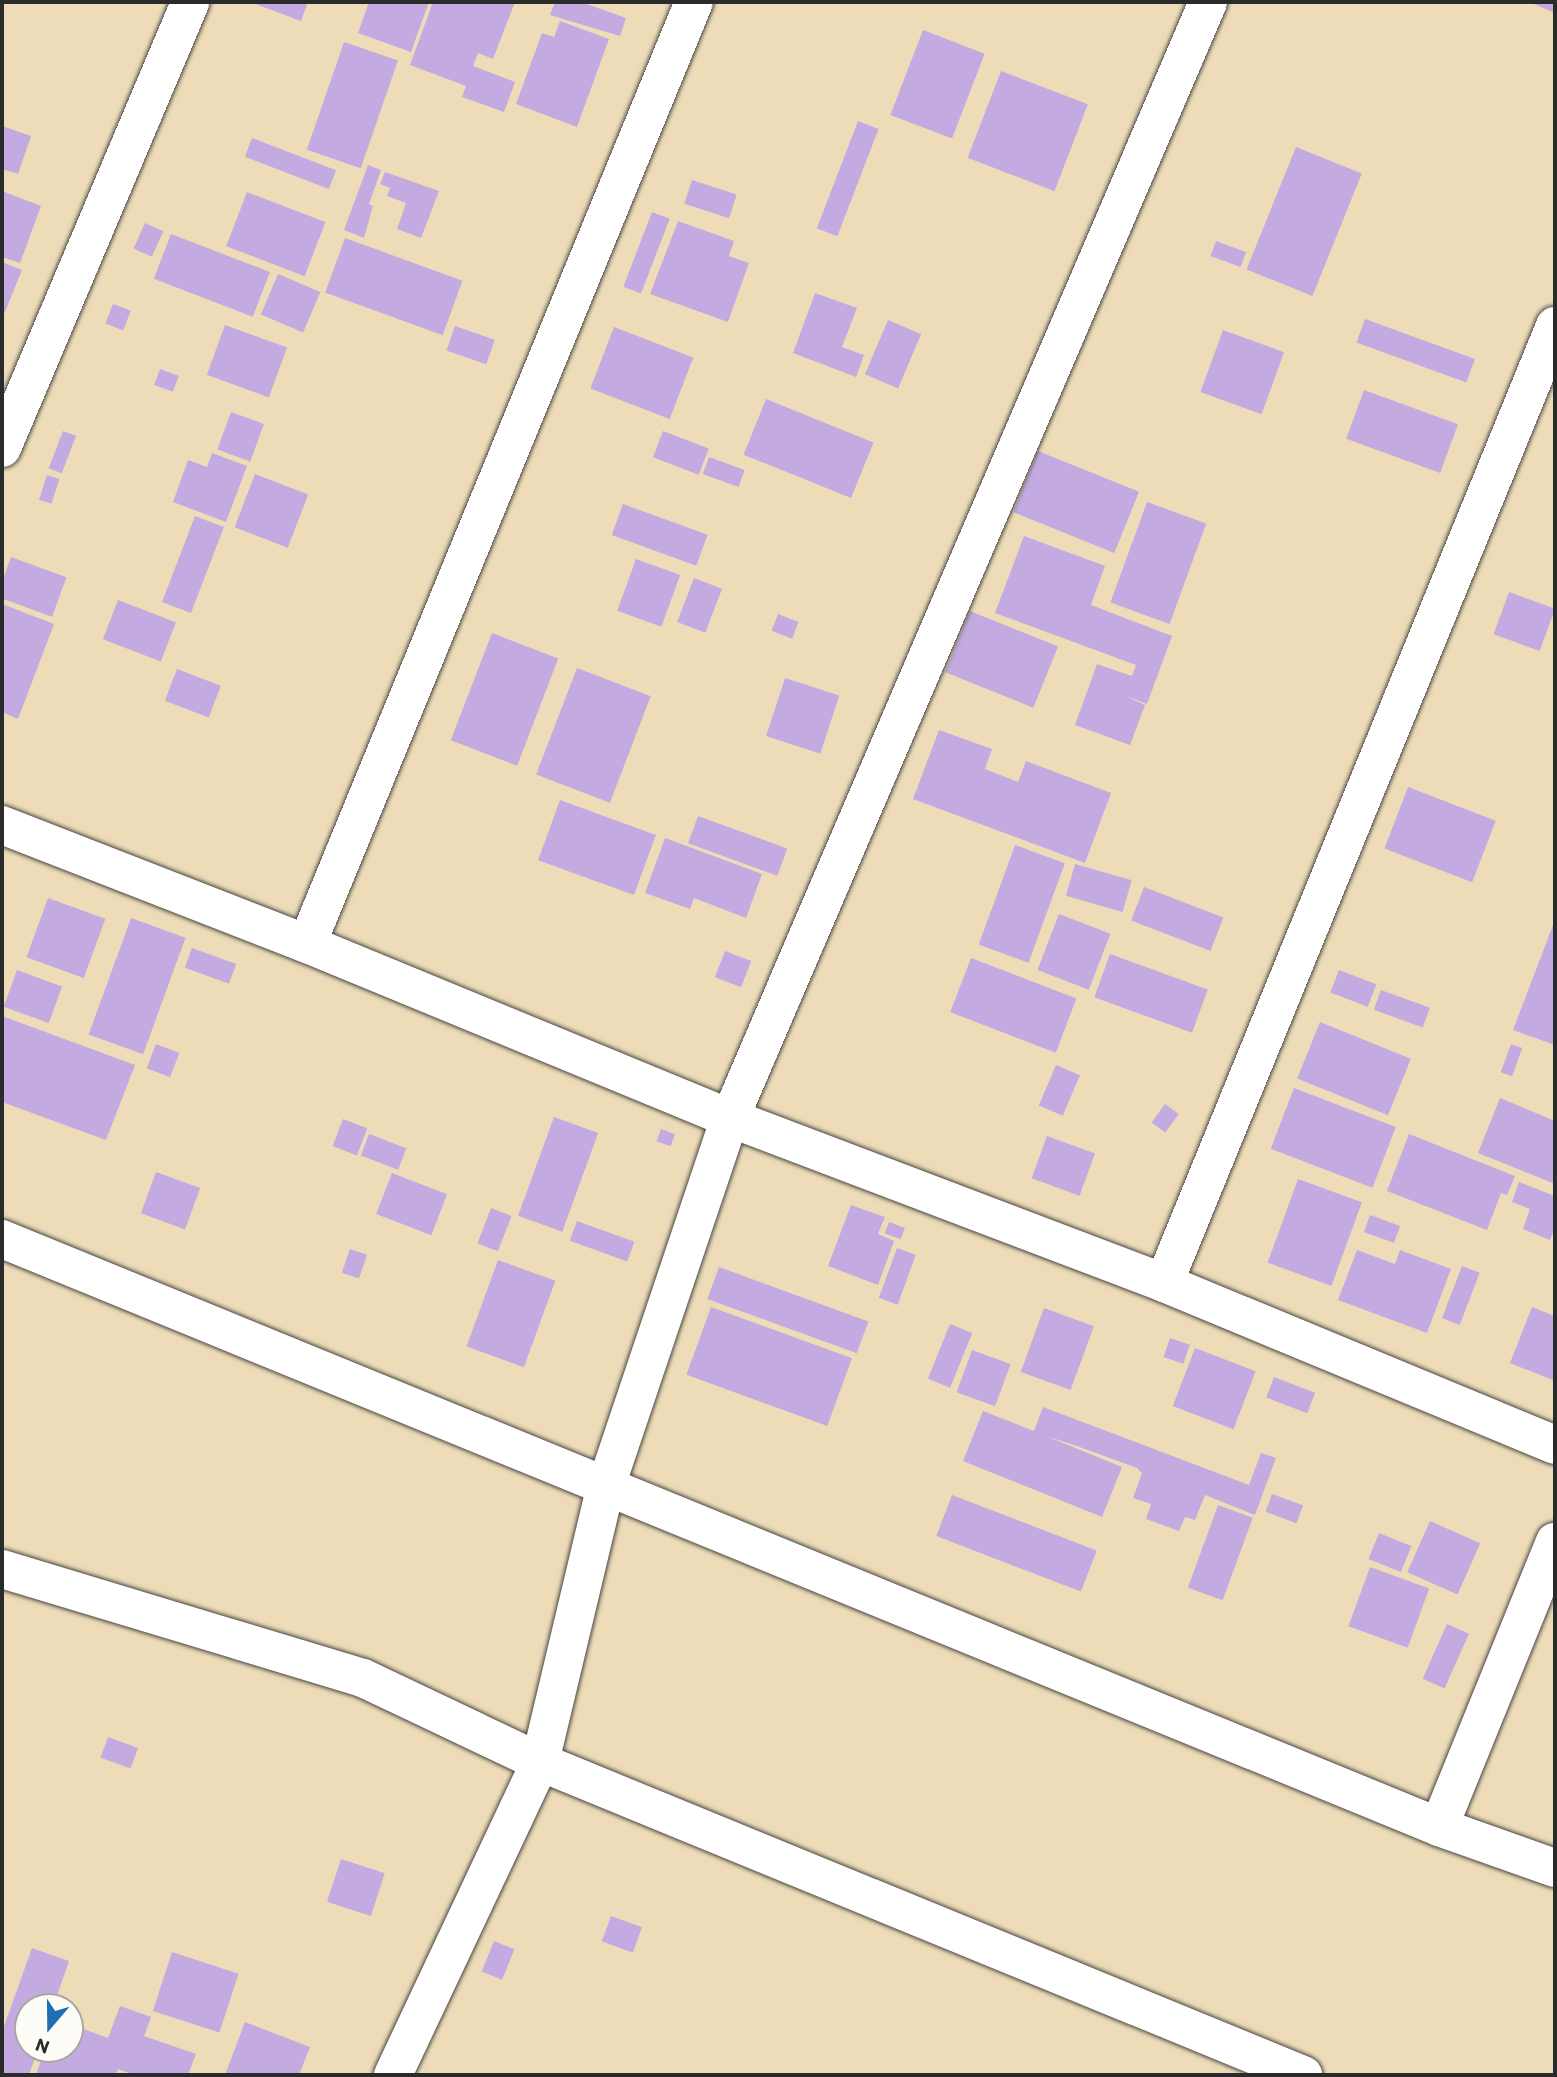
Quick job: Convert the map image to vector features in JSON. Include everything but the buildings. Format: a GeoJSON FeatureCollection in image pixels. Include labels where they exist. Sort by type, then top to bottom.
{"type":"FeatureCollection","features":[{"type":"Feature","properties":{"kind":"street"},"geometry":{"type":"LineString","coordinates":[[2,448],[190,2]]}},
{"type":"Feature","properties":{"kind":"street"},"geometry":{"type":"LineString","coordinates":[[307,944],[694,2]]}},
{"type":"Feature","properties":{"kind":"street"},"geometry":{"type":"LineString","coordinates":[[393,2075],[540,1762],[606,1486],[730,1118],[1208,2]]}},
{"type":"Feature","properties":{"kind":"street"},"geometry":{"type":"LineString","coordinates":[[1164,1283],[1555,326]]}},
{"type":"Feature","properties":{"kind":"street"},"geometry":{"type":"LineString","coordinates":[[2,825],[307,944],[730,1118],[1164,1283],[1555,1445]]}},
{"type":"Feature","properties":{"kind":"street"},"geometry":{"type":"LineString","coordinates":[[2,1239],[1440,1827],[1555,1868]]}},
{"type":"Feature","properties":{"kind":"street"},"geometry":{"type":"LineString","coordinates":[[1440,1827],[1555,1542]]}},
{"type":"Feature","properties":{"kind":"street"},"geometry":{"type":"LineString","coordinates":[[2,1569],[363,1678],[540,1762],[1303,2075]]}}]}
